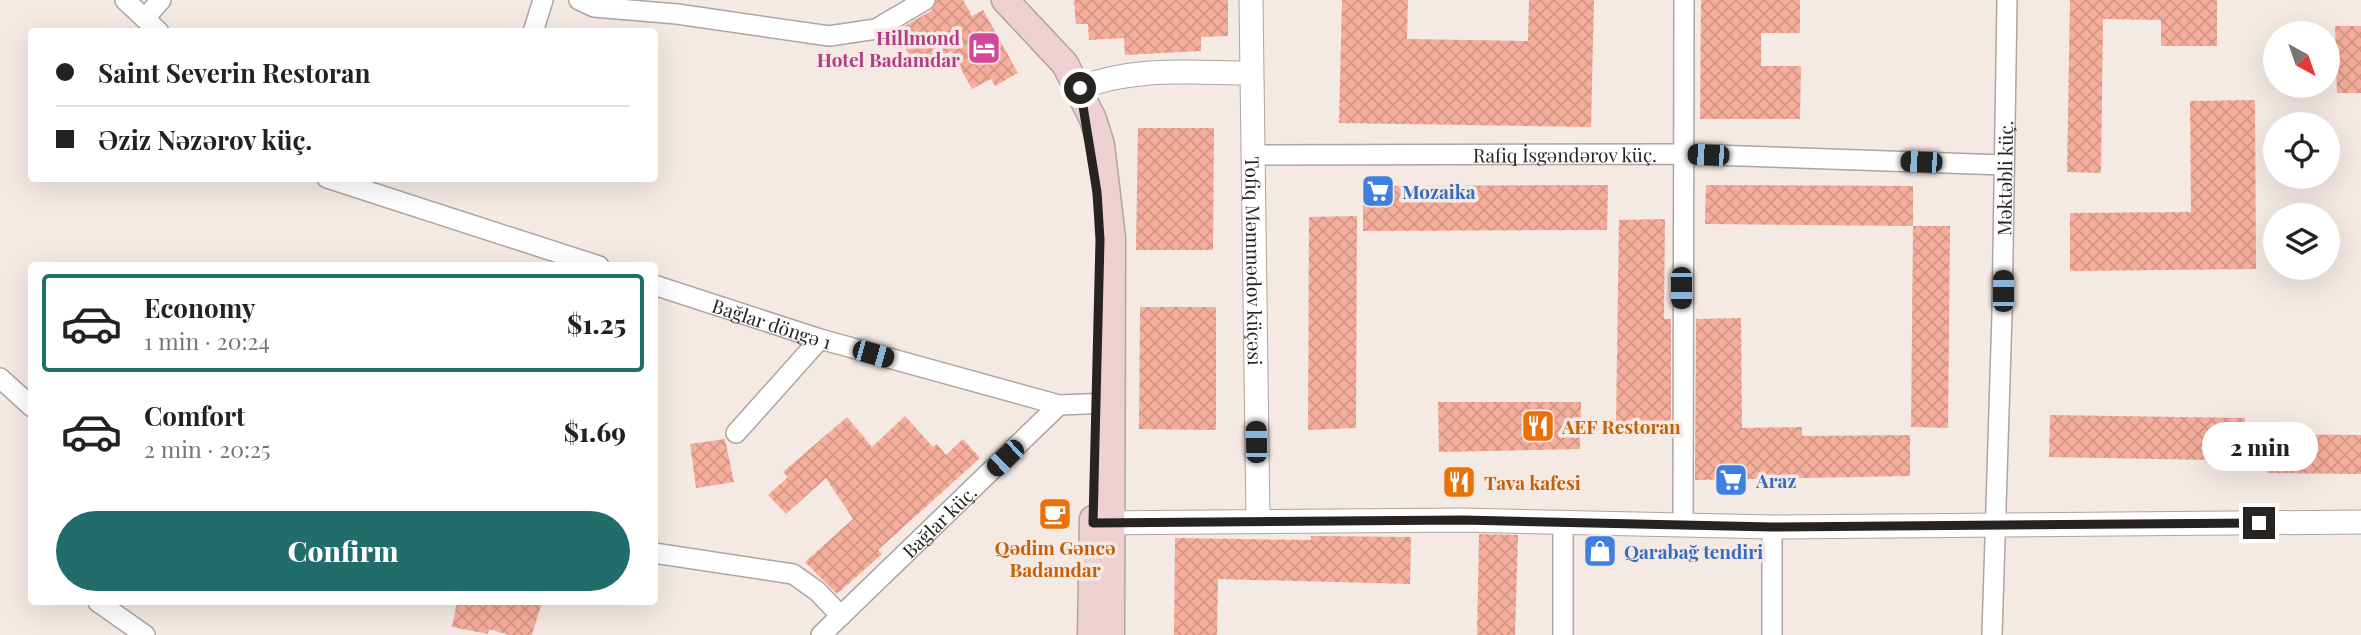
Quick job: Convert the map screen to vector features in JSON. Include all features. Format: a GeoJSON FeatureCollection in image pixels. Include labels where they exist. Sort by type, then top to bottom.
{"type":"FeatureCollection","features":[{"type":"Feature","properties":{"kind":"main road"},"geometry":{"type":"LineString","coordinates":[[1005,0],[1046,40],[1080,88],[1097,192],[1104,403],[1102,523],[1091,635]]}},
{"type":"Feature","properties":{"kind":"main road"},"geometry":{"type":"LineString","coordinates":[[1102,523],[1111,635]]}},
{"type":"Feature","properties":{"kind":"street"},"geometry":{"type":"LineString","coordinates":[[125,0],[153,24],[162,0]]}},
{"type":"Feature","properties":{"kind":"street"},"geometry":{"type":"LineString","coordinates":[[535,28],[543,0]]}},
{"type":"Feature","properties":{"kind":"street"},"geometry":{"type":"LineString","coordinates":[[579,0],[594,7],[677,14],[829,36],[876,29],[925,0]]}},
{"type":"Feature","properties":{"kind":"street","name":"Tofiq Məmmədov küçəsi"},"geometry":{"type":"LineString","coordinates":[[1251,0],[1258,521]]}},
{"type":"Feature","properties":{"kind":"street"},"geometry":{"type":"LineString","coordinates":[[1683,524],[1684,0]]}},
{"type":"Feature","properties":{"kind":"street","name":"Məktəbli küç."},"geometry":{"type":"LineString","coordinates":[[1992,635],[2007,0]]}},
{"type":"Feature","properties":{"kind":"street"},"geometry":{"type":"LineString","coordinates":[[1080,88],[1100,80],[1134,73],[1251,72]]}},
{"type":"Feature","properties":{"kind":"street","name":"Rafiq İsgəndərov küç."},"geometry":{"type":"LineString","coordinates":[[1252,155],[1682,154],[2004,165]]}},
{"type":"Feature","properties":{"kind":"street"},"geometry":{"type":"LineString","coordinates":[[339,182],[588,262]]}},
{"type":"Feature","properties":{"kind":"street","name":"Bağlar döngə 1"},"geometry":{"type":"LineString","coordinates":[[658,286],[820,339],[1059,405],[1104,403]]}},
{"type":"Feature","properties":{"kind":"street"},"geometry":{"type":"LineString","coordinates":[[736,433],[820,339]]}},
{"type":"Feature","properties":{"kind":"street"},"geometry":{"type":"LineString","coordinates":[[0,378],[28,403]]}},
{"type":"Feature","properties":{"kind":"street","name":"Bağlar küç."},"geometry":{"type":"LineString","coordinates":[[821,635],[1059,405]]}},
{"type":"Feature","properties":{"kind":"street"},"geometry":{"type":"LineString","coordinates":[[1102,523],[1258,521],[1772,527],[2361,522]]}},
{"type":"Feature","properties":{"kind":"street"},"geometry":{"type":"LineString","coordinates":[[1563,523],[1563,635]]}},
{"type":"Feature","properties":{"kind":"street"},"geometry":{"type":"LineString","coordinates":[[1772,527],[1772,635]]}},
{"type":"Feature","properties":{"kind":"street"},"geometry":{"type":"LineString","coordinates":[[658,554],[793,575],[817,591],[841,616]]}},
{"type":"Feature","properties":{"kind":"street"},"geometry":{"type":"LineString","coordinates":[[102,605],[145,635]]}},
{"type":"Feature","properties":{"kind":"building"},"geometry":{"type":"Polygon","coordinates":[[[937,0],[963,0],[972,16],[983,10],[1018,73],[995,86],[991,79],[972,89],[951,51],[917,70],[896,31],[931,11],[937,0]]]}},
{"type":"Feature","properties":{"kind":"building"},"geometry":{"type":"Polygon","coordinates":[[[1074,0],[1228,0],[1228,36],[1201,37],[1201,51],[1125,55],[1124,38],[1089,40],[1088,24],[1076,24],[1074,0]]]}},
{"type":"Feature","properties":{"kind":"building"},"geometry":{"type":"Polygon","coordinates":[[[1342,0],[1408,0],[1407,39],[1528,41],[1529,0],[1594,0],[1591,127],[1339,123],[1342,0]]]}},
{"type":"Feature","properties":{"kind":"building"},"geometry":{"type":"Polygon","coordinates":[[[1701,0],[1800,0],[1800,33],[1761,33],[1761,66],[1801,66],[1800,119],[1700,119],[1701,0]]]}},
{"type":"Feature","properties":{"kind":"building"},"geometry":{"type":"Polygon","coordinates":[[[2070,0],[2217,0],[2217,46],[2161,46],[2161,20],[2103,19],[2101,173],[2067,172],[2070,0]]]}},
{"type":"Feature","properties":{"kind":"building"},"geometry":{"type":"Polygon","coordinates":[[[2340,26],[2361,26],[2361,93],[2340,93],[2340,26]]]}},
{"type":"Feature","properties":{"kind":"building"},"geometry":{"type":"Polygon","coordinates":[[[2255,100],[2256,269],[2070,271],[2070,213],[2191,212],[2190,101],[2255,100]]]}},
{"type":"Feature","properties":{"kind":"building"},"geometry":{"type":"Polygon","coordinates":[[[1138,128],[1214,128],[1213,250],[1136,250],[1138,128]]]}},
{"type":"Feature","properties":{"kind":"building"},"geometry":{"type":"Polygon","coordinates":[[[1608,185],[1607,230],[1363,231],[1363,186],[1608,185]]]}},
{"type":"Feature","properties":{"kind":"building"},"geometry":{"type":"Polygon","coordinates":[[[1706,185],[1913,186],[1913,226],[1705,224],[1706,185]]]}},
{"type":"Feature","properties":{"kind":"building"},"geometry":{"type":"Polygon","coordinates":[[[1357,216],[1356,428],[1308,430],[1309,217],[1357,216]]]}},
{"type":"Feature","properties":{"kind":"building"},"geometry":{"type":"Polygon","coordinates":[[[1665,219],[1664,319],[1671,319],[1671,421],[1616,423],[1619,220],[1665,219]]]}},
{"type":"Feature","properties":{"kind":"building"},"geometry":{"type":"Polygon","coordinates":[[[1913,226],[1950,226],[1948,428],[1911,427],[1913,226]]]}},
{"type":"Feature","properties":{"kind":"building"},"geometry":{"type":"Polygon","coordinates":[[[1140,307],[1216,307],[1216,430],[1139,429],[1140,307]]]}},
{"type":"Feature","properties":{"kind":"building"},"geometry":{"type":"Polygon","coordinates":[[[1741,318],[1742,428],[1802,427],[1802,436],[1910,435],[1910,476],[1695,480],[1696,319],[1741,318]]]}},
{"type":"Feature","properties":{"kind":"building"},"geometry":{"type":"Polygon","coordinates":[[[1438,402],[1581,402],[1580,449],[1439,452],[1438,402]]]}},
{"type":"Feature","properties":{"kind":"building"},"geometry":{"type":"Polygon","coordinates":[[[2050,415],[2245,418],[2245,434],[2361,435],[2361,474],[2267,473],[2267,461],[2049,457],[2050,415]]]}},
{"type":"Feature","properties":{"kind":"building"},"geometry":{"type":"Polygon","coordinates":[[[905,416],[933,447],[937,444],[946,455],[963,439],[980,458],[878,550],[882,554],[837,594],[805,562],[853,519],[826,478],[786,514],[768,495],[788,477],[783,472],[847,417],[872,447],[905,416]]]}},
{"type":"Feature","properties":{"kind":"building"},"geometry":{"type":"Polygon","coordinates":[[[725,439],[734,482],[696,488],[690,444],[725,439]]]}},
{"type":"Feature","properties":{"kind":"building"},"geometry":{"type":"Polygon","coordinates":[[[1479,534],[1518,535],[1515,635],[1477,635],[1479,534]]]}},
{"type":"Feature","properties":{"kind":"building"},"geometry":{"type":"Polygon","coordinates":[[[1311,536],[1411,537],[1410,584],[1218,579],[1217,635],[1174,635],[1175,538],[1311,540],[1311,536]]]}},
{"type":"Feature","properties":{"kind":"building"},"geometry":{"type":"Polygon","coordinates":[[[456,605],[541,605],[532,635],[509,635],[489,629],[488,634],[452,627],[456,605]]]}},
{"type":"Feature","properties":{"kind":"place","name":"Hillmond Hotel Badamdar"},"geometry":{"type":"Point","coordinates":[984,48]}},
{"type":"Feature","properties":{"kind":"place","name":"Mozaika"},"geometry":{"type":"Point","coordinates":[1378,191]}},
{"type":"Feature","properties":{"kind":"place","name":"AEF Restoran"},"geometry":{"type":"Point","coordinates":[1538,426]}},
{"type":"Feature","properties":{"kind":"place","name":"Araz"},"geometry":{"type":"Point","coordinates":[1731,480]}},
{"type":"Feature","properties":{"kind":"place","name":"Tava kafesi"},"geometry":{"type":"Point","coordinates":[1459,482]}},
{"type":"Feature","properties":{"kind":"place","name":"Qədim Gəncə Badamdar"},"geometry":{"type":"Point","coordinates":[1055,514]}},
{"type":"Feature","properties":{"kind":"place","name":"Qarabağ tendiri"},"geometry":{"type":"Point","coordinates":[1600,551]}},
{"type":"Feature","properties":{"kind":"route"},"geometry":{"type":"LineString","coordinates":[[1080,88],[1083,120],[1097,192],[1100,240],[1093,523],[1463,520],[1772,527],[2259,523]]}}]}
